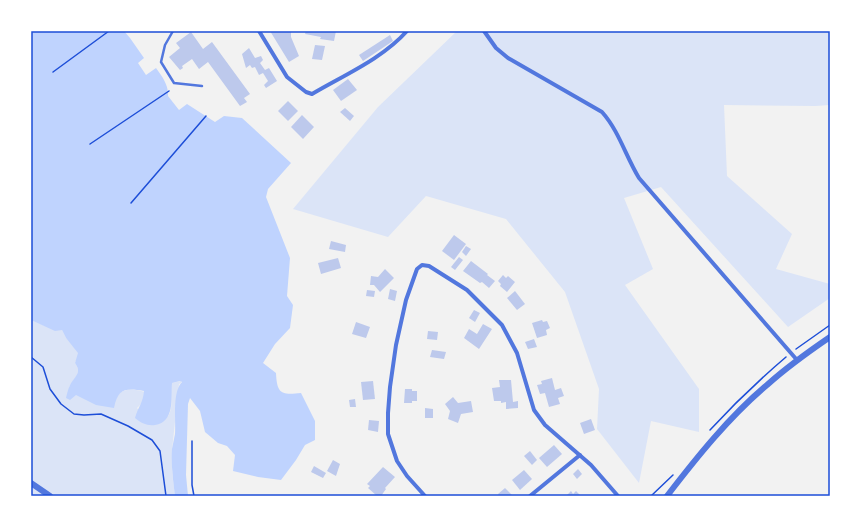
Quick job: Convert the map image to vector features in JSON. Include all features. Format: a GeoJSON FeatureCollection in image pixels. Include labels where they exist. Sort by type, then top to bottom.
{"type":"FeatureCollection","features":[{"type":"Feature","properties":{"kind":"street"},"geometry":{"type":"LineString","coordinates":[[259,31],[287,77],[306,92],[312,94],[365,64],[396,43],[407,31]]}},
{"type":"Feature","properties":{"kind":"street"},"geometry":{"type":"LineString","coordinates":[[484,31],[496,48],[508,58],[602,112],[610,120],[630,164],[639,178],[797,360]]}},
{"type":"Feature","properties":{"kind":"street"},"geometry":{"type":"LineString","coordinates":[[424,496],[407,476],[397,460],[388,434],[390,387],[396,345],[406,300],[417,269],[422,266],[429,266],[467,290],[502,325],[517,353],[534,410],[545,425],[580,455],[618,496]]}},
{"type":"Feature","properties":{"kind":"street"},"geometry":{"type":"LineString","coordinates":[[667,496],[700,454],[727,424],[766,385],[797,360],[830,337]]}},
{"type":"Feature","properties":{"kind":"street"},"geometry":{"type":"LineString","coordinates":[[530,496],[580,455]]}},
{"type":"Feature","properties":{"kind":"street"},"geometry":{"type":"LineString","coordinates":[[31,483],[50,496]]}},
{"type":"Feature","properties":{"kind":"lane"},"geometry":{"type":"LineString","coordinates":[[173,31],[165,45],[161,62],[174,83],[202,86]]}},
{"type":"Feature","properties":{"kind":"path"},"geometry":{"type":"LineString","coordinates":[[53,72],[109,31]]}},
{"type":"Feature","properties":{"kind":"path"},"geometry":{"type":"LineString","coordinates":[[90,144],[169,91]]}},
{"type":"Feature","properties":{"kind":"path"},"geometry":{"type":"LineString","coordinates":[[131,202],[206,116]]}},
{"type":"Feature","properties":{"kind":"path"},"geometry":{"type":"LineString","coordinates":[[31,357],[42,367],[50,388],[61,404],[74,414],[101,414],[128,426],[152,440],[160,451],[166,496]]}},
{"type":"Feature","properties":{"kind":"path"},"geometry":{"type":"LineString","coordinates":[[192,441],[192,485],[194,496]]}},
{"type":"Feature","properties":{"kind":"shaded area"},"geometry":{"type":"Polygon","coordinates":[[[457,31],[830,31],[830,105],[724,105],[727,176],[792,234],[776,269],[830,284],[830,298],[788,327],[661,187],[624,198],[653,269],[625,285],[699,389],[699,432],[651,421],[639,483],[597,429],[599,389],[565,292],[506,219],[426,196],[388,237],[293,209],[378,107],[457,31]]]}},
{"type":"Feature","properties":{"kind":"shaded area"},"geometry":{"type":"Polygon","coordinates":[[[31,320],[55,330],[62,330],[66,338],[79,353],[75,363],[78,373],[69,387],[76,395],[116,397],[126,390],[145,392],[142,403],[137,408],[151,425],[165,420],[168,416],[172,404],[172,383],[181,381],[179,384],[172,450],[172,472],[175,496],[31,496],[31,320]]]}},
{"type":"Feature","properties":{"kind":"water"},"geometry":{"type":"Polygon","coordinates":[[[31,31],[124,31],[144,58],[138,63],[146,75],[156,68],[166,85],[168,96],[179,110],[187,104],[215,122],[224,116],[242,118],[291,163],[268,189],[266,197],[290,258],[287,296],[293,305],[290,328],[275,344],[263,363],[276,373],[281,392],[289,394],[301,393],[315,421],[315,440],[305,445],[281,480],[258,477],[233,471],[235,455],[227,446],[218,443],[205,432],[200,411],[190,398],[188,404],[186,475],[188,496],[175,496],[172,449],[175,434],[175,406],[177,392],[182,382],[180,381],[172,383],[171,408],[169,414],[161,423],[155,425],[144,424],[135,418],[143,399],[144,391],[124,391],[118,396],[114,408],[96,405],[76,395],[70,400],[66,398],[69,387],[78,372],[75,363],[78,353],[66,338],[62,330],[55,331],[31,320],[31,31]]]}},
{"type":"Feature","properties":{"kind":"building"},"geometry":{"type":"Polygon","coordinates":[[[270,31],[291,31],[291,37],[299,56],[289,62],[270,31]]]}},
{"type":"Feature","properties":{"kind":"building"},"geometry":{"type":"Polygon","coordinates":[[[306,31],[336,31],[334,41],[320,39],[321,37],[305,34],[306,31]]]}},
{"type":"Feature","properties":{"kind":"building"},"geometry":{"type":"Polygon","coordinates":[[[191,32],[203,49],[212,42],[250,94],[244,98],[247,102],[240,106],[208,62],[199,69],[192,59],[182,66],[183,68],[180,70],[169,57],[180,48],[176,43],[191,32]]]}},
{"type":"Feature","properties":{"kind":"building"},"geometry":{"type":"Polygon","coordinates":[[[390,35],[393,41],[363,61],[359,55],[390,35]]]}},
{"type":"Feature","properties":{"kind":"building"},"geometry":{"type":"Polygon","coordinates":[[[315,45],[325,46],[322,60],[312,59],[315,45]]]}},
{"type":"Feature","properties":{"kind":"building"},"geometry":{"type":"Polygon","coordinates":[[[249,48],[255,58],[261,56],[263,60],[260,63],[265,70],[269,68],[277,81],[266,88],[264,85],[268,81],[263,73],[259,75],[255,67],[252,68],[250,65],[246,68],[242,54],[249,48]]]}},
{"type":"Feature","properties":{"kind":"building"},"geometry":{"type":"Polygon","coordinates":[[[348,79],[357,90],[341,101],[333,90],[348,79]]]}},
{"type":"Feature","properties":{"kind":"building"},"geometry":{"type":"Polygon","coordinates":[[[288,101],[298,111],[288,121],[278,111],[288,101]]]}},
{"type":"Feature","properties":{"kind":"building"},"geometry":{"type":"Polygon","coordinates":[[[345,108],[354,116],[350,121],[340,112],[345,108]]]}},
{"type":"Feature","properties":{"kind":"building"},"geometry":{"type":"Polygon","coordinates":[[[302,115],[314,127],[303,139],[291,127],[302,115]]]}},
{"type":"Feature","properties":{"kind":"building"},"geometry":{"type":"Polygon","coordinates":[[[454,235],[466,244],[454,260],[442,251],[454,235]]]}},
{"type":"Feature","properties":{"kind":"building"},"geometry":{"type":"Polygon","coordinates":[[[331,241],[346,245],[345,252],[329,249],[331,241]]]}},
{"type":"Feature","properties":{"kind":"building"},"geometry":{"type":"Polygon","coordinates":[[[466,246],[471,249],[466,256],[462,252],[466,246]]]}},
{"type":"Feature","properties":{"kind":"building"},"geometry":{"type":"Polygon","coordinates":[[[459,257],[463,260],[455,270],[451,267],[459,257]]]}},
{"type":"Feature","properties":{"kind":"building"},"geometry":{"type":"Polygon","coordinates":[[[338,258],[341,268],[321,274],[318,263],[338,258]]]}},
{"type":"Feature","properties":{"kind":"building"},"geometry":{"type":"Polygon","coordinates":[[[471,261],[495,281],[489,288],[463,271],[471,261]]]}},
{"type":"Feature","properties":{"kind":"building"},"geometry":{"type":"Polygon","coordinates":[[[385,269],[394,278],[380,292],[374,285],[370,285],[371,276],[378,277],[385,269]]]}},
{"type":"Feature","properties":{"kind":"building"},"geometry":{"type":"Polygon","coordinates":[[[503,275],[506,278],[508,276],[515,282],[507,292],[500,286],[501,284],[498,281],[503,275]]]}},
{"type":"Feature","properties":{"kind":"building"},"geometry":{"type":"Polygon","coordinates":[[[390,289],[397,291],[395,301],[388,299],[390,289]]]}},
{"type":"Feature","properties":{"kind":"building"},"geometry":{"type":"Polygon","coordinates":[[[367,290],[375,291],[374,297],[366,296],[367,290]]]}},
{"type":"Feature","properties":{"kind":"building"},"geometry":{"type":"Polygon","coordinates":[[[515,291],[525,304],[517,310],[507,298],[515,291]]]}},
{"type":"Feature","properties":{"kind":"building"},"geometry":{"type":"Polygon","coordinates":[[[474,310],[480,313],[475,322],[469,318],[474,310]]]}},
{"type":"Feature","properties":{"kind":"building"},"geometry":{"type":"Polygon","coordinates":[[[542,320],[543,322],[547,321],[550,328],[546,330],[547,335],[537,338],[532,323],[542,320]]]}},
{"type":"Feature","properties":{"kind":"building"},"geometry":{"type":"Polygon","coordinates":[[[356,322],[370,327],[366,338],[352,334],[356,322]]]}},
{"type":"Feature","properties":{"kind":"building"},"geometry":{"type":"Polygon","coordinates":[[[483,324],[492,329],[479,349],[464,338],[469,329],[477,334],[483,324]]]}},
{"type":"Feature","properties":{"kind":"building"},"geometry":{"type":"Polygon","coordinates":[[[428,331],[438,332],[437,340],[427,339],[428,331]]]}},
{"type":"Feature","properties":{"kind":"building"},"geometry":{"type":"Polygon","coordinates":[[[534,339],[537,347],[528,349],[525,342],[534,339]]]}},
{"type":"Feature","properties":{"kind":"building"},"geometry":{"type":"Polygon","coordinates":[[[432,350],[446,352],[444,359],[430,357],[432,350]]]}},
{"type":"Feature","properties":{"kind":"building"},"geometry":{"type":"Polygon","coordinates":[[[552,378],[555,390],[561,388],[564,396],[558,398],[560,404],[549,407],[545,393],[540,394],[537,385],[542,384],[541,381],[552,378]]]}},
{"type":"Feature","properties":{"kind":"building"},"geometry":{"type":"Polygon","coordinates":[[[499,380],[511,380],[513,402],[518,401],[518,408],[506,409],[506,402],[501,403],[501,401],[494,401],[492,388],[500,387],[499,380]]]}},
{"type":"Feature","properties":{"kind":"building"},"geometry":{"type":"Polygon","coordinates":[[[373,381],[375,399],[363,400],[361,382],[373,381]]]}},
{"type":"Feature","properties":{"kind":"building"},"geometry":{"type":"Polygon","coordinates":[[[405,389],[417,391],[417,401],[412,401],[412,403],[404,403],[405,389]]]}},
{"type":"Feature","properties":{"kind":"building"},"geometry":{"type":"Polygon","coordinates":[[[453,397],[458,403],[471,401],[473,412],[461,414],[458,423],[448,419],[450,411],[445,404],[453,397]]]}},
{"type":"Feature","properties":{"kind":"building"},"geometry":{"type":"Polygon","coordinates":[[[355,399],[356,407],[350,407],[349,400],[355,399]]]}},
{"type":"Feature","properties":{"kind":"building"},"geometry":{"type":"Polygon","coordinates":[[[425,408],[433,409],[433,418],[425,418],[425,408]]]}},
{"type":"Feature","properties":{"kind":"building"},"geometry":{"type":"Polygon","coordinates":[[[591,419],[595,430],[584,434],[580,423],[591,419]]]}},
{"type":"Feature","properties":{"kind":"building"},"geometry":{"type":"Polygon","coordinates":[[[369,420],[379,421],[378,432],[368,430],[369,420]]]}},
{"type":"Feature","properties":{"kind":"building"},"geometry":{"type":"Polygon","coordinates":[[[554,445],[562,454],[547,467],[539,458],[554,445]]]}},
{"type":"Feature","properties":{"kind":"building"},"geometry":{"type":"Polygon","coordinates":[[[530,451],[537,460],[532,465],[524,456],[530,451]]]}},
{"type":"Feature","properties":{"kind":"building"},"geometry":{"type":"Polygon","coordinates":[[[333,460],[340,464],[336,476],[327,471],[333,460]]]}},
{"type":"Feature","properties":{"kind":"building"},"geometry":{"type":"Polygon","coordinates":[[[314,466],[326,473],[323,478],[311,472],[314,466]]]}},
{"type":"Feature","properties":{"kind":"building"},"geometry":{"type":"Polygon","coordinates":[[[383,467],[395,477],[385,488],[386,489],[381,496],[377,496],[368,488],[370,486],[367,484],[383,467]]]}},
{"type":"Feature","properties":{"kind":"building"},"geometry":{"type":"Polygon","coordinates":[[[578,469],[582,474],[577,479],[573,474],[578,469]]]}},
{"type":"Feature","properties":{"kind":"building"},"geometry":{"type":"Polygon","coordinates":[[[524,470],[532,479],[520,490],[512,480],[524,470]]]}},
{"type":"Feature","properties":{"kind":"building"},"geometry":{"type":"Polygon","coordinates":[[[505,488],[513,496],[499,496],[498,494],[505,488]]]}},
{"type":"Feature","properties":{"kind":"building"},"geometry":{"type":"Polygon","coordinates":[[[571,491],[573,494],[576,491],[581,496],[566,496],[571,491]]]}}]}
